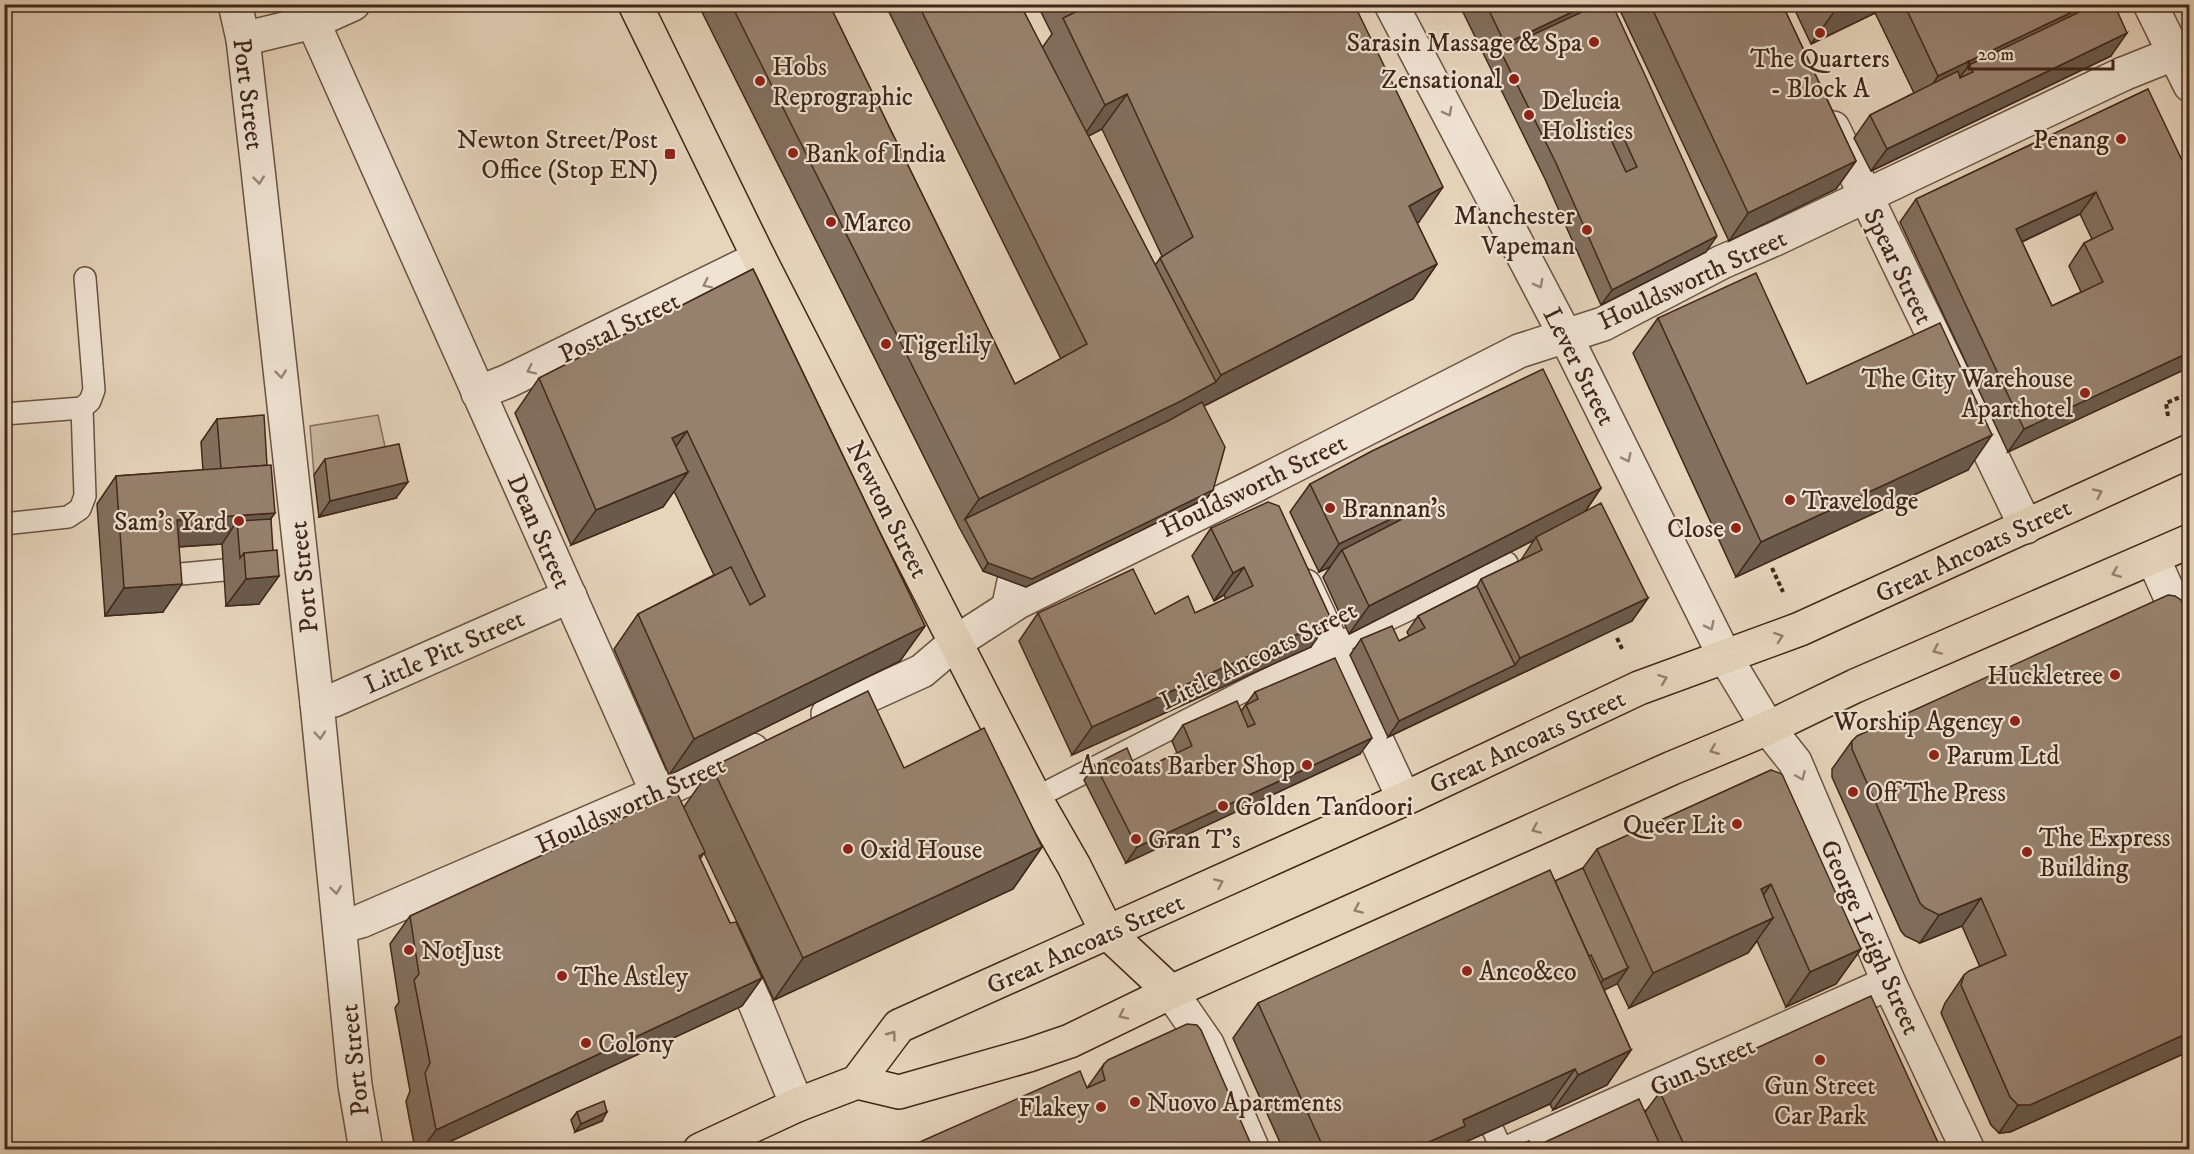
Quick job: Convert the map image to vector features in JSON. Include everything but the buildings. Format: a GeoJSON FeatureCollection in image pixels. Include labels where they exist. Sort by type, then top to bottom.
{"type":"FeatureCollection","features":[{"type":"Feature","properties":{"kind":"main road","name":"Newton Street"},"geometry":{"type":"LineString","coordinates":[[635,4],[759,258],[1035,798],[1074,866],[1107,932],[1171,992]]}},
{"type":"Feature","properties":{"kind":"main road","name":"Great Ancoats Street"},"geometry":{"type":"LineString","coordinates":[[857,1082],[898,1026],[1404,799],[1639,688],[1800,630],[2190,451]]}},
{"type":"Feature","properties":{"kind":"main road"},"geometry":{"type":"LineString","coordinates":[[700,1149],[797,1105],[857,1082],[899,1092],[1029,1056],[1070,1041],[1171,992],[1672,768],[1768,728],[1855,686],[2190,542]]}},
{"type":"Feature","properties":{"kind":"street","name":"Port Street"},"geometry":{"type":"LineString","coordinates":[[235,4],[243,39],[290,565],[317,703],[328,832],[340,927],[355,1085],[366,1149]]}},
{"type":"Feature","properties":{"kind":"street"},"geometry":{"type":"LineString","coordinates":[[243,39],[313,22],[353,4]]}},
{"type":"Feature","properties":{"kind":"street","name":"Lever Street"},"geometry":{"type":"LineString","coordinates":[[1391,4],[1565,335],[1724,656],[1768,728]]}},
{"type":"Feature","properties":{"kind":"street"},"geometry":{"type":"LineString","coordinates":[[2150,4],[2190,85]]}},
{"type":"Feature","properties":{"kind":"street","name":"Dean Street"},"geometry":{"type":"LineString","coordinates":[[313,22],[680,841]]}},
{"type":"Feature","properties":{"kind":"street","name":"Houldsworth Street"},"geometry":{"type":"LineString","coordinates":[[806,724],[922,671],[956,642],[1018,602],[1247,493],[1519,351],[1603,324],[1717,252],[1866,196],[2123,74],[2173,54]]}},
{"type":"Feature","properties":{"kind":"street","name":"Spear Street"},"geometry":{"type":"LineString","coordinates":[[1820,101],[2026,527]]}},
{"type":"Feature","properties":{"kind":"street","name":"Postal Street"},"geometry":{"type":"LineString","coordinates":[[478,393],[518,376],[759,258]]}},
{"type":"Feature","properties":{"kind":"street"},"geometry":{"type":"LineString","coordinates":[[2153,558],[2190,641]]}},
{"type":"Feature","properties":{"kind":"street"},"geometry":{"type":"LineString","coordinates":[[1294,564],[1404,799]]}},
{"type":"Feature","properties":{"kind":"street","name":"Little Pitt Street"},"geometry":{"type":"LineString","coordinates":[[317,703],[334,700],[570,596]]}},
{"type":"Feature","properties":{"kind":"street","name":"George Leigh Street"},"geometry":{"type":"LineString","coordinates":[[1768,728],[1795,762],[1889,983],[1968,1149]]}},
{"type":"Feature","properties":{"kind":"street","name":"Houldsworth Street"},"geometry":{"type":"LineString","coordinates":[[340,927],[361,921],[657,793],[774,739]]}},
{"type":"Feature","properties":{"kind":"street"},"geometry":{"type":"LineString","coordinates":[[722,931],[755,1003],[797,1105]]}},
{"type":"Feature","properties":{"kind":"street","name":"Gun Street"},"geometry":{"type":"LineString","coordinates":[[1503,1143],[1588,1127],[1889,983]]}},
{"type":"Feature","properties":{"kind":"street"},"geometry":{"type":"LineString","coordinates":[[1171,992],[1207,1044],[1253,1149]]}},
{"type":"Feature","properties":{"kind":"lane"},"geometry":{"type":"LineString","coordinates":[[4,414],[82,408],[90,401],[94,390],[85,278]]}},
{"type":"Feature","properties":{"kind":"lane"},"geometry":{"type":"LineString","coordinates":[[4,524],[68,518],[80,510],[86,496],[82,408]]}},
{"type":"Feature","properties":{"kind":"lane","name":"Little Ancoats Street"},"geometry":{"type":"LineString","coordinates":[[1035,798],[1334,646],[1507,563]]}},
{"type":"Feature","properties":{"kind":"lane"},"geometry":{"type":"LineString","coordinates":[[181,574],[224,570]]}},
{"type":"Feature","properties":{"kind":"lane"},"geometry":{"type":"LineString","coordinates":[[1000,613],[1008,580]]}},
{"type":"Feature","properties":{"kind":"path"},"geometry":{"type":"LineString","coordinates":[[2166,403],[2190,393]]}},
{"type":"Feature","properties":{"kind":"path"},"geometry":{"type":"LineString","coordinates":[[1772,568],[1786,599]]}},
{"type":"Feature","properties":{"kind":"shaded area"},"geometry":{"type":"Polygon","coordinates":[[[378,415],[388,460],[314,475],[310,426],[378,415]]]}},
{"type":"Feature","properties":{"kind":"place","name":"The Quarters - Block A"},"geometry":{"type":"Point","coordinates":[1820,33]}},
{"type":"Feature","properties":{"kind":"place","name":"Sarasin Massage & Spa"},"geometry":{"type":"Point","coordinates":[1594,42]}},
{"type":"Feature","properties":{"kind":"place","name":"Zensational"},"geometry":{"type":"Point","coordinates":[1514,79]}},
{"type":"Feature","properties":{"kind":"place","name":"Hobs Reprographic"},"geometry":{"type":"Point","coordinates":[760,81]}},
{"type":"Feature","properties":{"kind":"place","name":"Delucia Holistics"},"geometry":{"type":"Point","coordinates":[1529,115]}},
{"type":"Feature","properties":{"kind":"place","name":"Penang"},"geometry":{"type":"Point","coordinates":[2121,139]}},
{"type":"Feature","properties":{"kind":"place","name":"Bank of India"},"geometry":{"type":"Point","coordinates":[793,153]}},
{"type":"Feature","properties":{"kind":"place","name":"Newton Street/Post Office (Stop EN)"},"geometry":{"type":"Point","coordinates":[670,154]}},
{"type":"Feature","properties":{"kind":"place","name":"Marco"},"geometry":{"type":"Point","coordinates":[831,222]}},
{"type":"Feature","properties":{"kind":"place","name":"Manchester Vapeman"},"geometry":{"type":"Point","coordinates":[1587,230]}},
{"type":"Feature","properties":{"kind":"place","name":"Tigerlily"},"geometry":{"type":"Point","coordinates":[886,344]}},
{"type":"Feature","properties":{"kind":"place","name":"The City Warehouse Aparthotel"},"geometry":{"type":"Point","coordinates":[2085,393]}},
{"type":"Feature","properties":{"kind":"place","name":"Travelodge"},"geometry":{"type":"Point","coordinates":[1790,500]}},
{"type":"Feature","properties":{"kind":"place","name":"Brannan's"},"geometry":{"type":"Point","coordinates":[1330,508]}},
{"type":"Feature","properties":{"kind":"place","name":"Sam's Yard"},"geometry":{"type":"Point","coordinates":[239,521]}},
{"type":"Feature","properties":{"kind":"place","name":"Close"},"geometry":{"type":"Point","coordinates":[1736,528]}},
{"type":"Feature","properties":{"kind":"place","name":"Huckletree"},"geometry":{"type":"Point","coordinates":[2115,675]}},
{"type":"Feature","properties":{"kind":"place","name":"Worship Agency"},"geometry":{"type":"Point","coordinates":[2015,721]}},
{"type":"Feature","properties":{"kind":"place","name":"Parum Ltd"},"geometry":{"type":"Point","coordinates":[1934,755]}},
{"type":"Feature","properties":{"kind":"place","name":"Ancoats Barber Shop"},"geometry":{"type":"Point","coordinates":[1307,765]}},
{"type":"Feature","properties":{"kind":"place","name":"Off The Press"},"geometry":{"type":"Point","coordinates":[1853,792]}},
{"type":"Feature","properties":{"kind":"place","name":"Golden Tandoori"},"geometry":{"type":"Point","coordinates":[1223,806]}},
{"type":"Feature","properties":{"kind":"place","name":"Queer Lit"},"geometry":{"type":"Point","coordinates":[1737,824]}},
{"type":"Feature","properties":{"kind":"place","name":"Gran T's"},"geometry":{"type":"Point","coordinates":[1136,839]}},
{"type":"Feature","properties":{"kind":"place","name":"Oxid House"},"geometry":{"type":"Point","coordinates":[848,849]}},
{"type":"Feature","properties":{"kind":"place","name":"The Express Building"},"geometry":{"type":"Point","coordinates":[2027,852]}},
{"type":"Feature","properties":{"kind":"place","name":"NotJust"},"geometry":{"type":"Point","coordinates":[409,950]}},
{"type":"Feature","properties":{"kind":"place","name":"Anco&co"},"geometry":{"type":"Point","coordinates":[1467,971]}},
{"type":"Feature","properties":{"kind":"place","name":"The Astley"},"geometry":{"type":"Point","coordinates":[562,976]}},
{"type":"Feature","properties":{"kind":"place","name":"Colony"},"geometry":{"type":"Point","coordinates":[586,1043]}},
{"type":"Feature","properties":{"kind":"place","name":"Gun Street Car Park"},"geometry":{"type":"Point","coordinates":[1820,1060]}},
{"type":"Feature","properties":{"kind":"place","name":"Nuovo Apartments"},"geometry":{"type":"Point","coordinates":[1135,1102]}},
{"type":"Feature","properties":{"kind":"place","name":"Flakey"},"geometry":{"type":"Point","coordinates":[1101,1107]}}]}
